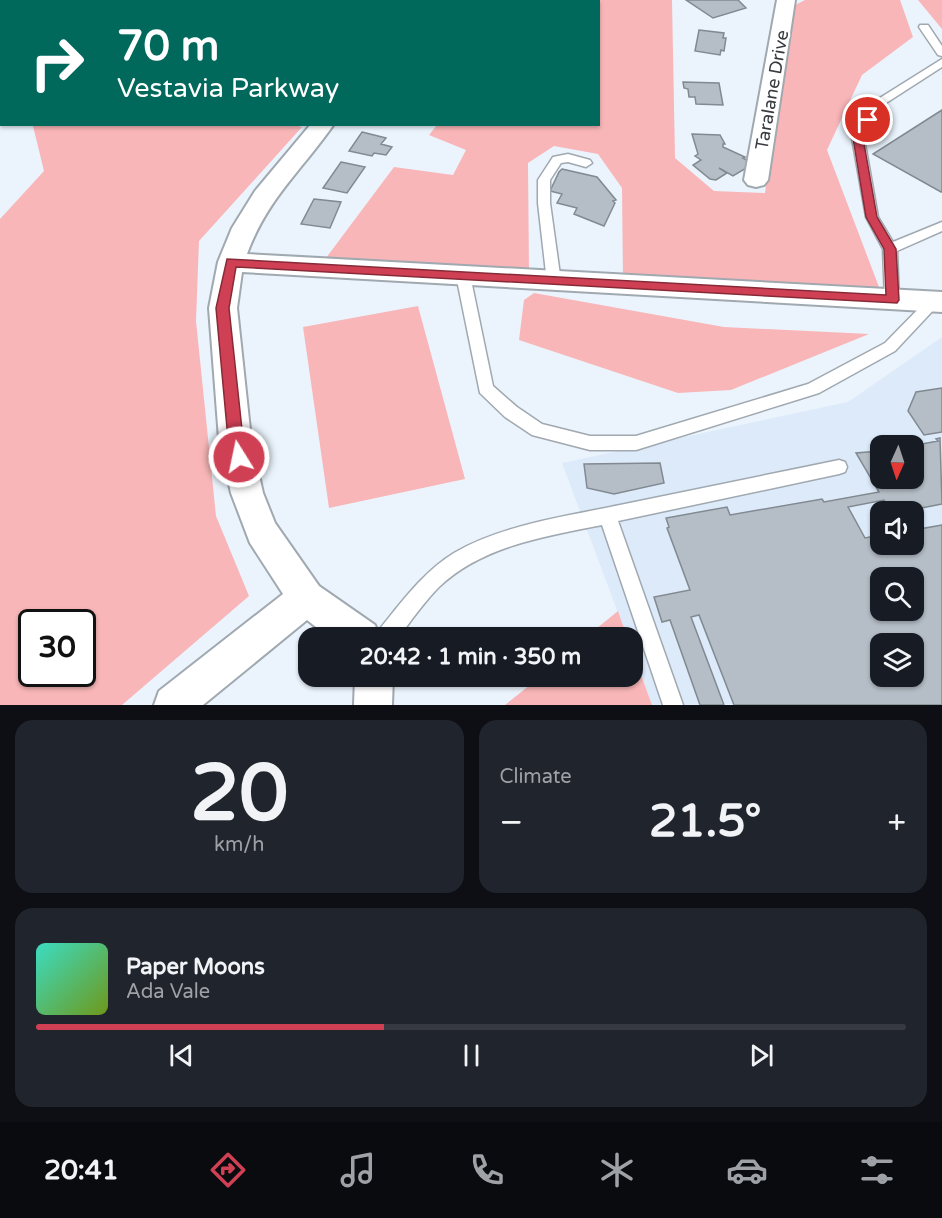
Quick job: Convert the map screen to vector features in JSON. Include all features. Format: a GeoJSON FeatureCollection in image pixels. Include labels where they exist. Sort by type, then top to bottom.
{"type":"FeatureCollection","features":[{"type":"Feature","properties":{"kind":"street","name":"Taralane Drive"},"geometry":{"type":"LineString","coordinates":[[756,180],[786,0]]}},
{"type":"Feature","properties":{"kind":"street"},"geometry":{"type":"LineString","coordinates":[[321,126],[263,197],[244,228],[231,262],[223,308],[235,439],[247,493],[262,531],[306,598],[347,627]]}},
{"type":"Feature","properties":{"kind":"street"},"geometry":{"type":"LineString","coordinates":[[231,262],[937,302]]}},
{"type":"Feature","properties":{"kind":"street"},"geometry":{"type":"LineString","coordinates":[[173,705],[306,598]]}},
{"type":"Feature","properties":{"kind":"street"},"geometry":{"type":"LineString","coordinates":[[373,705],[374,687]]}},
{"type":"Feature","properties":{"kind":"lane"},"geometry":{"type":"LineString","coordinates":[[924,27],[942,53]]}},
{"type":"Feature","properties":{"kind":"lane"},"geometry":{"type":"LineString","coordinates":[[892,300],[890,249],[872,217],[858,138],[879,103],[942,62]]}},
{"type":"Feature","properties":{"kind":"lane"},"geometry":{"type":"LineString","coordinates":[[554,282],[544,203],[544,180],[557,160],[568,158],[586,163]]}},
{"type":"Feature","properties":{"kind":"lane"},"geometry":{"type":"LineString","coordinates":[[890,249],[942,226]]}},
{"type":"Feature","properties":{"kind":"lane"},"geometry":{"type":"LineString","coordinates":[[463,275],[486,389],[511,412],[538,430],[590,443],[636,443],[813,389],[890,347],[937,302]]}},
{"type":"Feature","properties":{"kind":"lane"},"geometry":{"type":"LineString","coordinates":[[394,627],[432,581],[461,559],[501,542],[607,514],[839,466]]}},
{"type":"Feature","properties":{"kind":"lane"},"geometry":{"type":"LineString","coordinates":[[607,514],[674,705]]}},
{"type":"Feature","properties":{"kind":"shaded area"},"geometry":{"type":"Polygon","coordinates":[[[600,0],[672,0],[675,158],[714,191],[765,193],[791,7],[805,0],[900,0],[913,37],[862,75],[827,150],[879,287],[782,287],[623,281],[622,188],[598,154],[554,146],[528,163],[529,271],[326,258],[394,167],[453,175],[466,150],[429,135],[436,126],[600,126],[600,0]]]}},
{"type":"Feature","properties":{"kind":"shaded area"},"geometry":{"type":"Polygon","coordinates":[[[918,0],[942,0],[942,29],[918,0]]]}},
{"type":"Feature","properties":{"kind":"shaded area"},"geometry":{"type":"Polygon","coordinates":[[[33,126],[302,127],[199,241],[196,321],[216,516],[249,596],[122,705],[0,705],[0,219],[44,171],[33,126]]]}},
{"type":"Feature","properties":{"kind":"shaded area"},"geometry":{"type":"Polygon","coordinates":[[[534,293],[724,327],[869,334],[731,390],[678,393],[519,340],[524,300],[534,293]]]}},
{"type":"Feature","properties":{"kind":"shaded area"},"geometry":{"type":"Polygon","coordinates":[[[418,306],[465,479],[329,508],[303,327],[418,306]]]}},
{"type":"Feature","properties":{"kind":"shaded area"},"geometry":{"type":"Polygon","coordinates":[[[942,337],[942,705],[652,705],[643,680],[643,627],[623,627],[562,463],[848,402],[942,337]]]}},
{"type":"Feature","properties":{"kind":"shaded area"},"geometry":{"type":"Polygon","coordinates":[[[618,611],[624,627],[598,627],[618,611]]]}},
{"type":"Feature","properties":{"kind":"shaded area"},"geometry":{"type":"Polygon","coordinates":[[[643,680],[652,705],[505,705],[528,687],[643,687],[643,680]]]}},
{"type":"Feature","properties":{"kind":"building"},"geometry":{"type":"Polygon","coordinates":[[[686,0],[738,0],[746,8],[713,18],[686,0]]]}},
{"type":"Feature","properties":{"kind":"building"},"geometry":{"type":"Polygon","coordinates":[[[699,30],[724,33],[723,38],[726,38],[724,51],[721,50],[720,55],[695,51],[699,30]]]}},
{"type":"Feature","properties":{"kind":"building"},"geometry":{"type":"Polygon","coordinates":[[[683,82],[719,83],[723,105],[696,104],[695,97],[689,97],[688,89],[684,88],[683,82]]]}},
{"type":"Feature","properties":{"kind":"building"},"geometry":{"type":"Polygon","coordinates":[[[942,110],[942,192],[941,192],[873,154],[942,110]]]}},
{"type":"Feature","properties":{"kind":"building"},"geometry":{"type":"Polygon","coordinates":[[[362,132],[386,138],[381,144],[392,147],[386,155],[374,153],[372,156],[349,151],[362,132]]]}},
{"type":"Feature","properties":{"kind":"building"},"geometry":{"type":"Polygon","coordinates":[[[692,134],[720,135],[725,144],[723,147],[745,157],[743,158],[753,164],[733,176],[719,168],[727,173],[716,180],[710,179],[693,165],[701,160],[695,156],[698,154],[692,134]]]}},
{"type":"Feature","properties":{"kind":"building"},"geometry":{"type":"Polygon","coordinates":[[[341,162],[365,167],[347,193],[323,188],[341,162]]]}},
{"type":"Feature","properties":{"kind":"building"},"geometry":{"type":"Polygon","coordinates":[[[562,169],[597,177],[616,200],[613,201],[615,203],[604,226],[574,214],[577,208],[557,203],[562,194],[550,191],[562,169]]]}},
{"type":"Feature","properties":{"kind":"building"},"geometry":{"type":"Polygon","coordinates":[[[314,199],[341,202],[330,228],[301,224],[314,199]]]}},
{"type":"Feature","properties":{"kind":"building"},"geometry":{"type":"Polygon","coordinates":[[[942,388],[942,432],[924,435],[908,411],[916,392],[942,388]]]}},
{"type":"Feature","properties":{"kind":"building"},"geometry":{"type":"Polygon","coordinates":[[[940,438],[942,504],[924,508],[924,501],[884,500],[848,507],[865,538],[870,537],[870,555],[924,555],[924,528],[942,525],[942,705],[734,705],[699,615],[691,617],[724,705],[700,705],[670,620],[662,622],[654,597],[690,590],[667,528],[669,527],[666,518],[727,507],[730,515],[822,499],[824,502],[879,492],[877,489],[924,489],[924,444],[938,441],[936,439],[940,438]]]}},
{"type":"Feature","properties":{"kind":"building"},"geometry":{"type":"Polygon","coordinates":[[[870,452],[870,477],[856,453],[870,452]]]}},
{"type":"Feature","properties":{"kind":"building"},"geometry":{"type":"Polygon","coordinates":[[[660,463],[664,483],[614,494],[587,488],[584,464],[660,463]]]}},
{"type":"Feature","properties":{"kind":"route"},"geometry":{"type":"LineString","coordinates":[[239,457],[235,439],[223,308],[231,262],[892,300],[890,249],[872,217],[858,138],[868,120]]}}]}
